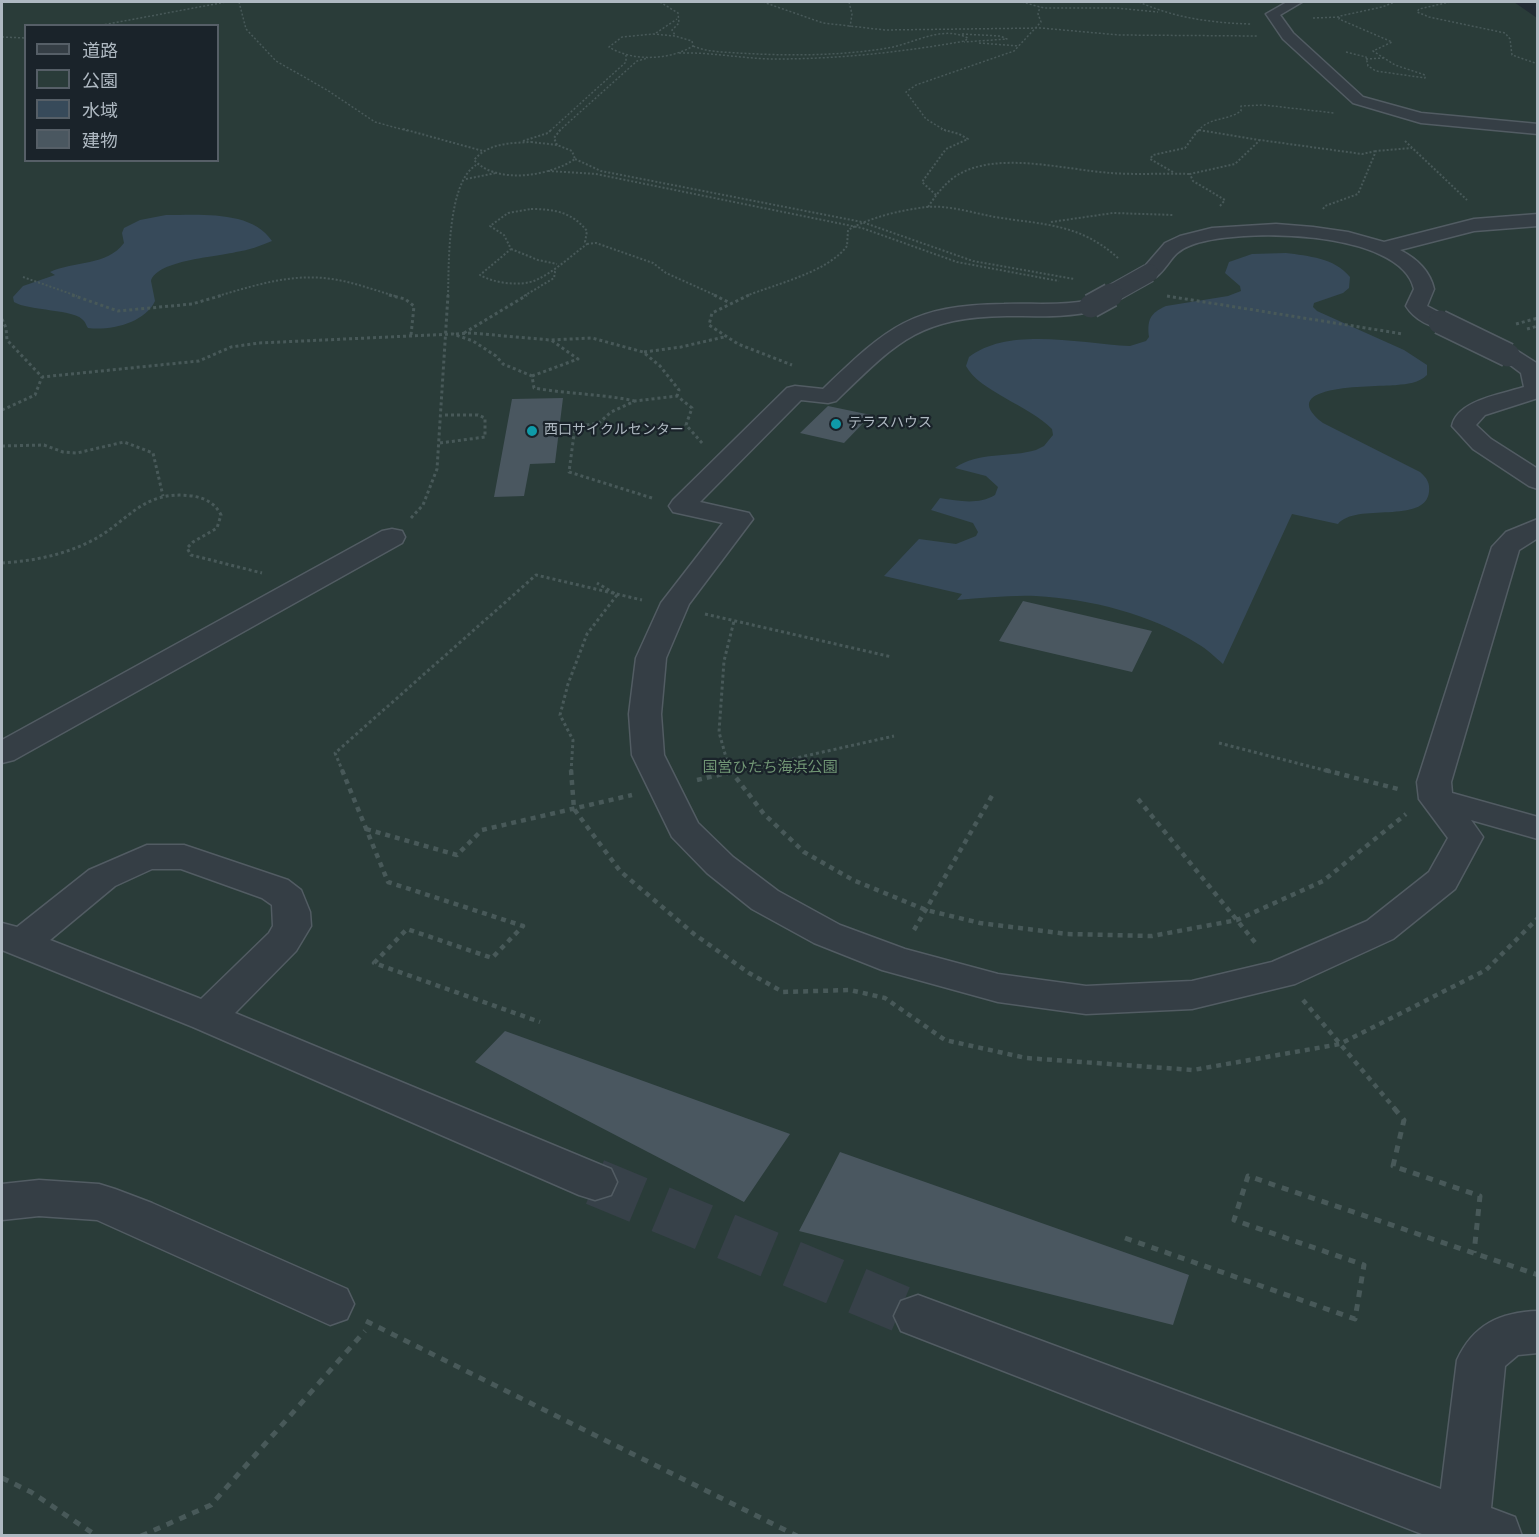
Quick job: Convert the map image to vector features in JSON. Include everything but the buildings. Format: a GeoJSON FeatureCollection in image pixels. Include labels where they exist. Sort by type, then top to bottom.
{"type":"FeatureCollection","features":[{"type":"Feature","properties":{"kind":"street"},"geometry":{"type":"LineString","coordinates":[[1296,2],[1273,14],[1283,30],[1358,100],[1406,116],[1538,129]]}},
{"type":"Feature","properties":{"kind":"street"},"geometry":{"type":"LineString","coordinates":[[1384,248],[1440,232],[1491,223],[1538,220]]}},
{"type":"Feature","properties":{"kind":"street"},"geometry":{"type":"LineString","coordinates":[[1538,481],[1482,444],[1464,426],[1469,415],[1477,410],[1533,392],[1536,388],[1531,370],[1508,355],[1420,311],[1416,306],[1424,289],[1420,275],[1405,261],[1384,248],[1310,232],[1262,229],[1211,233],[1174,245],[1164,253],[1152,271],[1080,290],[1071,310],[972,311],[936,317],[893,337],[828,396],[795,393],[682,506],[740,519],[675,603],[675,608],[651,658],[645,714],[648,755],[662,788],[684,829],[720,865],[765,900],[827,934],[895,960],[998,988],[1086,1000],[1192,995],[1281,974],[1380,930],[1442,880],[1466,837],[1436,799],[1434,782],[1500,561],[1506,547],[1516,538],[1538,527]]}},
{"type":"Feature","properties":{"kind":"street"},"geometry":{"type":"LineString","coordinates":[[2,753],[392,537]]}},
{"type":"Feature","properties":{"kind":"street"},"geometry":{"type":"LineString","coordinates":[[1436,799],[1538,828]]}},
{"type":"Feature","properties":{"kind":"street"},"geometry":{"type":"LineString","coordinates":[[11,940],[102,878],[147,857],[184,857],[275,889],[288,899],[292,912],[292,926],[283,942],[207,1017]]}},
{"type":"Feature","properties":{"kind":"street"},"geometry":{"type":"LineString","coordinates":[[11,940],[207,1017],[595,1182]]}},
{"type":"Feature","properties":{"kind":"street"},"geometry":{"type":"LineString","coordinates":[[2,1202],[39,1197],[99,1203],[136,1216],[330,1304]]}},
{"type":"Feature","properties":{"kind":"street"},"geometry":{"type":"LineString","coordinates":[[918,1316],[1480,1529],[1481,1360],[1488,1347],[1506,1337],[1538,1332]]}},
{"type":"Feature","properties":{"kind":"path"},"geometry":{"type":"LineString","coordinates":[[108,24],[165,11],[226,2]]}},
{"type":"Feature","properties":{"kind":"path"},"geometry":{"type":"LineString","coordinates":[[238,2],[246,29],[276,61],[327,90],[375,122],[483,151],[548,133],[626,62],[628,58],[626,54]]}},
{"type":"Feature","properties":{"kind":"path"},"geometry":{"type":"LineString","coordinates":[[660,2],[678,13],[677,19],[680,23],[672,30],[675,36]]}},
{"type":"Feature","properties":{"kind":"path"},"geometry":{"type":"LineString","coordinates":[[763,2],[824,23],[885,30],[1035,28],[1119,35],[1283,30]]}},
{"type":"Feature","properties":{"kind":"path"},"geometry":{"type":"LineString","coordinates":[[849,2],[852,14],[850,27]]}},
{"type":"Feature","properties":{"kind":"path"},"geometry":{"type":"LineString","coordinates":[[1022,2],[1040,7],[1161,11]]}},
{"type":"Feature","properties":{"kind":"path"},"geometry":{"type":"LineString","coordinates":[[1139,2],[1161,11],[1209,22],[1283,30]]}},
{"type":"Feature","properties":{"kind":"path"},"geometry":{"type":"LineString","coordinates":[[1342,51],[1360,54],[1366,59],[1368,66],[1376,71],[1425,78],[1425,75],[1395,65],[1373,51],[1392,42],[1339,19],[1340,16],[1353,12],[1388,6],[1395,2]]}},
{"type":"Feature","properties":{"kind":"path"},"geometry":{"type":"LineString","coordinates":[[1450,2],[1419,9],[1417,12],[1429,17],[1505,33],[1510,39],[1512,55],[1538,64]]}},
{"type":"Feature","properties":{"kind":"path"},"geometry":{"type":"LineString","coordinates":[[936,195],[922,182],[946,149],[968,139],[962,134],[941,130],[929,124],[906,92],[916,85],[1014,51],[1041,22],[1038,14],[1040,7]]}},
{"type":"Feature","properties":{"kind":"path"},"geometry":{"type":"LineString","coordinates":[[653,34],[677,19]]}},
{"type":"Feature","properties":{"kind":"path"},"geometry":{"type":"LineString","coordinates":[[994,35],[996,29]]}},
{"type":"Feature","properties":{"kind":"path"},"geometry":{"type":"LineString","coordinates":[[557,145],[554,138],[556,134],[637,61],[654,56],[693,52],[774,59],[844,57],[890,54],[956,43],[1006,39],[994,35],[953,34],[920,38],[891,47],[842,53],[761,55],[702,50],[693,46],[688,39],[653,34],[624,37],[609,44],[611,49],[626,54],[654,56]]}},
{"type":"Feature","properties":{"kind":"path"},"geometry":{"type":"LineString","coordinates":[[953,34],[968,38],[956,43]]}},
{"type":"Feature","properties":{"kind":"path"},"geometry":{"type":"LineString","coordinates":[[2,37],[24,38]]}},
{"type":"Feature","properties":{"kind":"path"},"geometry":{"type":"LineString","coordinates":[[973,42],[1020,46]]}},
{"type":"Feature","properties":{"kind":"path"},"geometry":{"type":"LineString","coordinates":[[679,53],[693,46]]}},
{"type":"Feature","properties":{"kind":"path"},"geometry":{"type":"LineString","coordinates":[[842,53],[844,57]]}},
{"type":"Feature","properties":{"kind":"path"},"geometry":{"type":"LineString","coordinates":[[1366,59],[1384,58]]}},
{"type":"Feature","properties":{"kind":"path"},"geometry":{"type":"LineString","coordinates":[[1176,174],[1150,159],[1153,155],[1185,148],[1204,123],[1234,116],[1241,111],[1241,105],[1368,115],[1358,100]]}},
{"type":"Feature","properties":{"kind":"path"},"geometry":{"type":"LineString","coordinates":[[1198,130],[1362,154],[1413,148]]}},
{"type":"Feature","properties":{"kind":"path"},"geometry":{"type":"LineString","coordinates":[[928,207],[949,182],[962,173],[981,167],[1016,165],[1111,173],[1190,174],[1235,164],[1260,140]]}},
{"type":"Feature","properties":{"kind":"path"},"geometry":{"type":"LineString","coordinates":[[1404,141],[1491,223]]}},
{"type":"Feature","properties":{"kind":"path"},"geometry":{"type":"LineString","coordinates":[[516,143],[557,145],[572,151],[575,159]]}},
{"type":"Feature","properties":{"kind":"path"},"geometry":{"type":"LineString","coordinates":[[476,165],[474,160],[483,151]]}},
{"type":"Feature","properties":{"kind":"path"},"geometry":{"type":"LineString","coordinates":[[1310,232],[1325,206],[1359,194],[1376,151]]}},
{"type":"Feature","properties":{"kind":"path"},"geometry":{"type":"LineString","coordinates":[[548,171],[566,166],[575,159]]}},
{"type":"Feature","properties":{"kind":"path"},"geometry":{"type":"LineString","coordinates":[[575,159],[601,171],[862,222],[961,258],[1080,290]]}},
{"type":"Feature","properties":{"kind":"path"},"geometry":{"type":"LineString","coordinates":[[476,165],[496,172],[513,174],[548,171],[596,174],[853,226],[965,264],[1080,290]]}},
{"type":"Feature","properties":{"kind":"path"},"geometry":{"type":"LineString","coordinates":[[392,537],[423,505],[437,468],[442,415],[452,214],[468,170],[476,165]]}},
{"type":"Feature","properties":{"kind":"path"},"geometry":{"type":"LineString","coordinates":[[466,179],[496,172]]}},
{"type":"Feature","properties":{"kind":"path"},"geometry":{"type":"LineString","coordinates":[[1190,174],[1193,181],[1225,200],[1224,204],[1215,208]]}},
{"type":"Feature","properties":{"kind":"path"},"geometry":{"type":"LineString","coordinates":[[794,366],[764,356],[724,337],[709,325],[712,313],[729,302],[747,297],[821,265],[845,249],[849,242],[848,230],[862,222],[928,207],[1056,225],[1082,233],[1100,242],[1127,265],[1152,271]]}},
{"type":"Feature","properties":{"kind":"path"},"geometry":{"type":"LineString","coordinates":[[558,264],[522,255],[511,249],[504,235],[490,226],[498,217],[531,208],[557,209],[581,221],[587,231],[585,242],[587,244]]}},
{"type":"Feature","properties":{"kind":"path"},"geometry":{"type":"LineString","coordinates":[[1041,224],[1113,213],[1176,215]]}},
{"type":"Feature","properties":{"kind":"path"},"geometry":{"type":"LineString","coordinates":[[511,249],[483,271],[480,275],[482,278],[490,281],[523,283],[535,281],[587,244],[596,243],[653,263],[666,273],[687,280],[729,302]]}},
{"type":"Feature","properties":{"kind":"path"},"geometry":{"type":"LineString","coordinates":[[463,333],[554,278],[555,272],[551,270]]}},
{"type":"Feature","properties":{"kind":"path"},"geometry":{"type":"LineString","coordinates":[[23,277],[118,311],[192,304],[282,279],[309,277],[333,279],[405,299],[414,306],[411,335]]}},
{"type":"Feature","properties":{"kind":"path"},"geometry":{"type":"LineString","coordinates":[[1177,297],[1380,331]]}},
{"type":"Feature","properties":{"kind":"path"},"geometry":{"type":"LineString","coordinates":[[2,319],[6,328],[7,340],[42,377]]}},
{"type":"Feature","properties":{"kind":"path"},"geometry":{"type":"LineString","coordinates":[[42,377],[199,361],[231,347],[259,343],[463,333],[550,340],[592,338],[644,352],[681,347],[724,337]]}},
{"type":"Feature","properties":{"kind":"path"},"geometry":{"type":"LineString","coordinates":[[453,334],[473,341],[496,356],[503,364],[532,376],[578,359],[550,340]]}},
{"type":"Feature","properties":{"kind":"path"},"geometry":{"type":"LineString","coordinates":[[644,352],[674,382],[679,390],[677,396]]}},
{"type":"Feature","properties":{"kind":"path"},"geometry":{"type":"LineString","coordinates":[[532,376],[534,388],[541,390],[568,394],[607,395],[635,401]]}},
{"type":"Feature","properties":{"kind":"path"},"geometry":{"type":"LineString","coordinates":[[2,410],[35,395],[42,377]]}},
{"type":"Feature","properties":{"kind":"path"},"geometry":{"type":"LineString","coordinates":[[659,500],[569,472],[575,427],[599,423],[611,412],[635,401],[677,396],[692,408],[686,426],[706,446]]}},
{"type":"Feature","properties":{"kind":"path"},"geometry":{"type":"LineString","coordinates":[[440,443],[485,437],[485,418],[478,415],[442,415]]}},
{"type":"Feature","properties":{"kind":"path"},"geometry":{"type":"LineString","coordinates":[[2,446],[44,445],[63,452],[77,453],[124,442],[153,453],[163,496]]}},
{"type":"Feature","properties":{"kind":"path"},"geometry":{"type":"LineString","coordinates":[[2,562],[26,561],[60,554],[89,543],[113,529],[127,514],[163,496],[199,498],[212,503],[219,510],[222,518],[218,528],[190,544],[187,548],[191,555],[309,585]]}},
{"type":"Feature","properties":{"kind":"path"},"geometry":{"type":"LineString","coordinates":[[540,1022],[374,963],[407,929],[492,958],[523,926],[388,882],[335,753],[536,575],[892,657]]}},
{"type":"Feature","properties":{"kind":"path"},"geometry":{"type":"LineString","coordinates":[[597,583],[617,595]]}},
{"type":"Feature","properties":{"kind":"path"},"geometry":{"type":"LineString","coordinates":[[734,621],[724,661],[719,732],[730,772],[764,814],[804,852],[853,880],[926,910],[980,923],[1067,934],[1152,936],[1237,920],[1323,880],[1409,812],[1436,799]]}},
{"type":"Feature","properties":{"kind":"path"},"geometry":{"type":"LineString","coordinates":[[365,829],[457,855],[482,830],[894,736]]}},
{"type":"Feature","properties":{"kind":"path"},"geometry":{"type":"LineString","coordinates":[[1219,743],[1370,781]]}},
{"type":"Feature","properties":{"kind":"path"},"geometry":{"type":"LineString","coordinates":[[935,896],[993,794]]}},
{"type":"Feature","properties":{"kind":"path"},"geometry":{"type":"LineString","coordinates":[[1138,799],[1404,1120],[1393,1166],[1480,1196],[1474,1253]]}},
{"type":"Feature","properties":{"kind":"path"},"geometry":{"type":"LineString","coordinates":[[1125,1238],[1355,1318],[1365,1265],[1234,1220],[1248,1176],[1538,1275]]}},
{"type":"Feature","properties":{"kind":"path"},"geometry":{"type":"LineString","coordinates":[[330,1304],[797,1536]]}},
{"type":"Feature","properties":{"kind":"path"},"geometry":{"type":"LineString","coordinates":[[141,1536],[211,1505],[371,1324]]}},
{"type":"Feature","properties":{"kind":"path"},"geometry":{"type":"LineString","coordinates":[[2,1478],[31,1492],[97,1536]]}},
{"type":"Feature","properties":{"kind":"green space","name":"国営ひたち海浜公園"},"geometry":{"type":"Polygon","coordinates":[[[2,2],[1514,2],[1537,18],[1537,1535],[2,1536],[2,2]]]}},
{"type":"Feature","properties":{"kind":"water"},"geometry":{"type":"Polygon","coordinates":[[[166,215],[209,215],[238,219],[263,231],[272,241],[245,250],[189,260],[164,268],[151,281],[155,301],[150,309],[135,320],[116,327],[88,328],[84,321],[72,314],[14,302],[13,297],[23,286],[55,275],[50,272],[109,256],[124,243],[122,233],[124,228],[140,220],[166,215]]]}},
{"type":"Feature","properties":{"kind":"water"},"geometry":{"type":"Polygon","coordinates":[[[1286,253],[1329,262],[1350,277],[1349,288],[1343,293],[1314,303],[1313,307],[1317,311],[1404,350],[1427,365],[1427,375],[1413,383],[1352,387],[1319,394],[1310,400],[1311,410],[1323,423],[1420,472],[1428,481],[1429,486],[1425,502],[1416,508],[1403,511],[1359,514],[1338,524],[1292,514],[1223,664],[1205,648],[1180,633],[1120,610],[1077,601],[1036,596],[957,600],[962,594],[884,576],[919,539],[956,544],[976,536],[978,532],[973,523],[931,510],[940,498],[982,500],[995,495],[998,487],[986,476],[955,468],[974,459],[1036,450],[1044,446],[1053,435],[1052,429],[1043,421],[993,391],[973,375],[966,366],[969,357],[985,348],[1025,339],[1069,340],[1130,346],[1146,341],[1149,337],[1149,326],[1153,314],[1166,306],[1228,296],[1241,291],[1240,286],[1225,273],[1229,262],[1252,254],[1286,253]]]}},
{"type":"Feature","properties":{"kind":"tunnel"},"geometry":{"type":"LineString","coordinates":[[595,1182],[918,1316]]}},
{"type":"Feature","properties":{"kind":"place","name":"テラスハウス"},"geometry":{"type":"Point","coordinates":[836,424]}},
{"type":"Feature","properties":{"kind":"place","name":"西口サイクルセンター"},"geometry":{"type":"Point","coordinates":[532,431]}}]}
